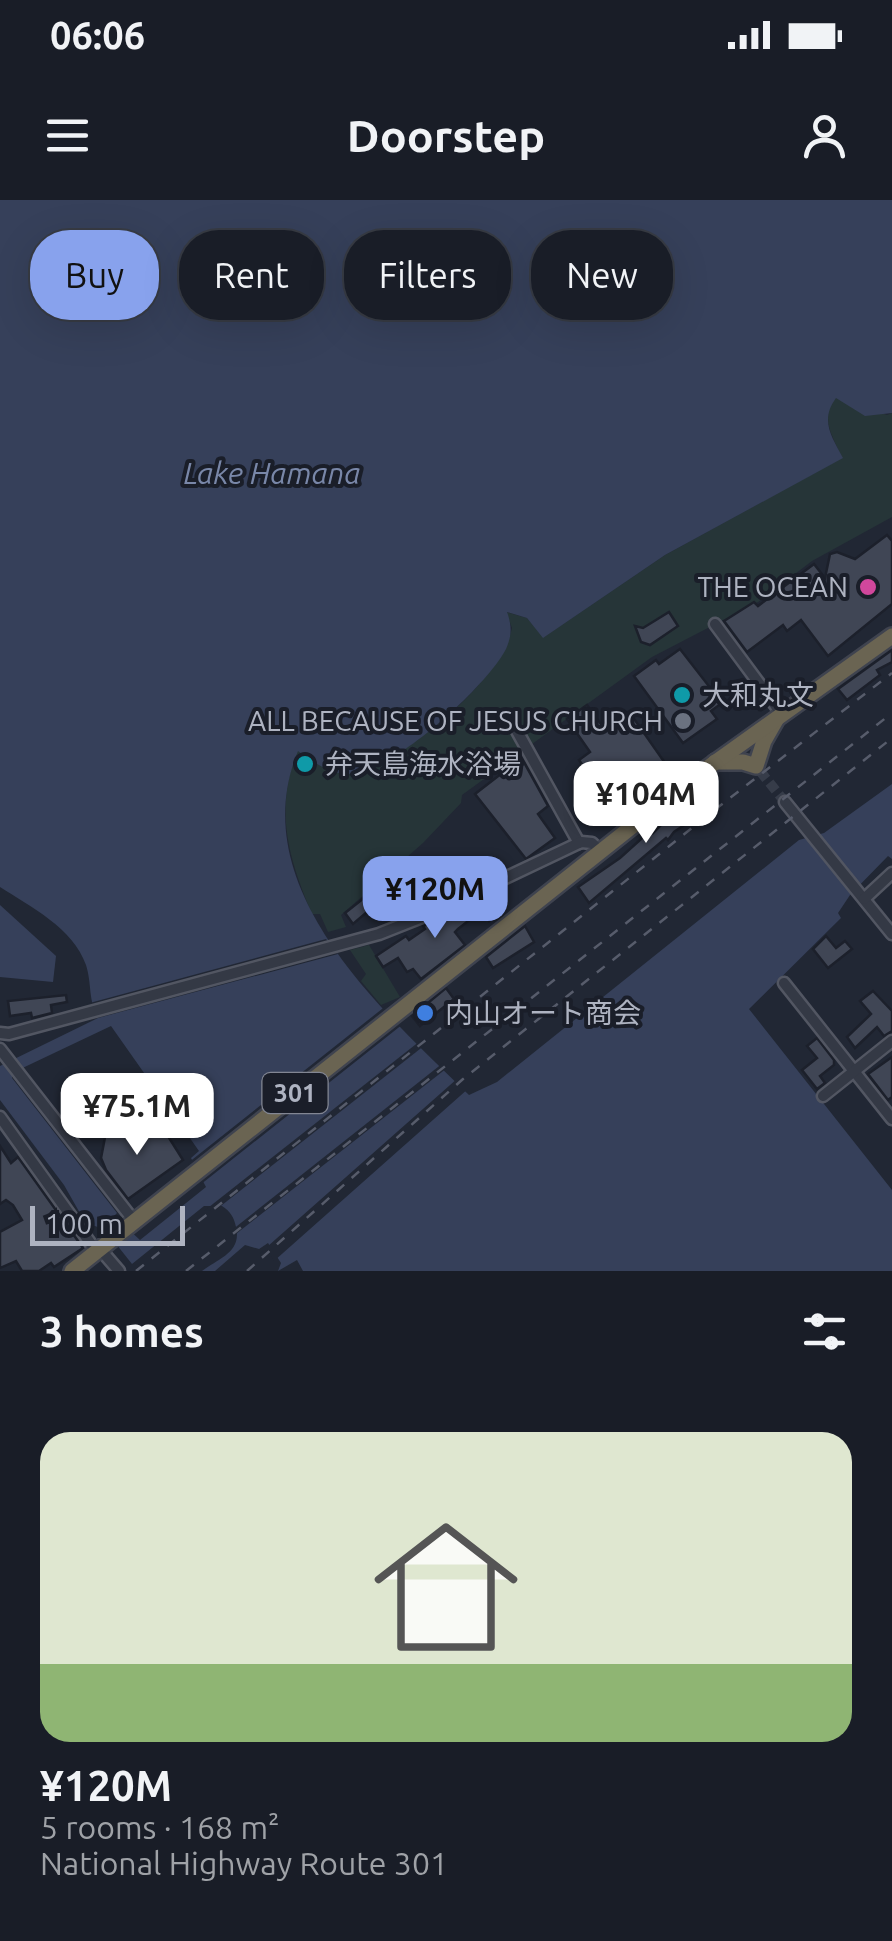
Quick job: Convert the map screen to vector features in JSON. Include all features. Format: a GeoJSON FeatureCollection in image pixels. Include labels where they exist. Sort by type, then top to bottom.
{"type":"FeatureCollection","features":[{"type":"Feature","properties":{"kind":"highway","name":"301"},"geometry":{"type":"LineString","coordinates":[[72,1271],[714,762],[892,636]]}},
{"type":"Feature","properties":{"kind":"highway"},"geometry":{"type":"LineString","coordinates":[[714,762],[744,762],[758,768],[764,741],[781,713]]}},
{"type":"Feature","properties":{"kind":"street"},"geometry":{"type":"LineString","coordinates":[[715,624],[781,713]]}},
{"type":"Feature","properties":{"kind":"street"},"geometry":{"type":"LineString","coordinates":[[517,732],[579,843]]}},
{"type":"Feature","properties":{"kind":"street"},"geometry":{"type":"LineString","coordinates":[[786,802],[892,934]]}},
{"type":"Feature","properties":{"kind":"street"},"geometry":{"type":"LineString","coordinates":[[131,1224],[8,1060],[2,1039],[412,922],[579,843],[589,842],[600,851]]}},
{"type":"Feature","properties":{"kind":"street"},"geometry":{"type":"LineString","coordinates":[[862,896],[892,873]]}},
{"type":"Feature","properties":{"kind":"street"},"geometry":{"type":"LineString","coordinates":[[784,983],[892,1119]]}},
{"type":"Feature","properties":{"kind":"street"},"geometry":{"type":"LineString","coordinates":[[824,1096],[892,1041]]}},
{"type":"Feature","properties":{"kind":"street"},"geometry":{"type":"LineString","coordinates":[[2,1126],[120,1271]]}},
{"type":"Feature","properties":{"kind":"shaded area"},"geometry":{"type":"Polygon","coordinates":[[[836,397],[887,415],[892,413],[892,517],[812,561],[758,602],[652,657],[462,795],[461,803],[423,843],[341,915],[346,927],[328,932],[320,914],[312,914],[296,873],[287,833],[287,792],[298,749],[349,774],[395,755],[421,738],[446,718],[489,672],[512,628],[506,612],[527,618],[544,637],[665,555],[842,458],[828,420],[836,397]]]}},
{"type":"Feature","properties":{"kind":"shaded area"},"geometry":{"type":"Polygon","coordinates":[[[369,945],[400,997],[381,1005],[361,981],[366,974],[350,950],[369,945]]]}},
{"type":"Feature","properties":{"kind":"water","name":"Lake Hamana"},"geometry":{"type":"Polygon","coordinates":[[[0,200],[892,200],[892,413],[865,416],[836,398],[828,421],[843,458],[665,555],[543,638],[527,618],[507,612],[511,630],[506,649],[479,685],[435,726],[411,746],[364,771],[333,771],[298,751],[286,801],[289,850],[305,897],[330,942],[398,1025],[469,1095],[497,1082],[799,840],[824,833],[892,784],[892,859],[888,856],[850,895],[838,913],[841,918],[749,1009],[892,1190],[892,1271],[303,1271],[297,1260],[278,1271],[281,1263],[268,1243],[259,1249],[245,1245],[215,1271],[202,1271],[228,1254],[236,1243],[234,1220],[222,1206],[204,1206],[132,1264],[105,1230],[85,1222],[64,1185],[0,1100],[0,1066],[98,1018],[80,952],[50,920],[0,887],[0,200]],[[111,1026],[12,1073],[117,1213],[114,1216],[140,1240],[206,1187],[191,1158],[199,1151],[111,1026]]]}},
{"type":"Feature","properties":{"kind":"water"},"geometry":{"type":"Polygon","coordinates":[[[0,905],[56,956],[53,982],[0,977],[0,905]]]}},
{"type":"Feature","properties":{"kind":"pier"},"geometry":{"type":"Polygon","coordinates":[[[326,939],[338,954],[98,1018],[86,1004],[326,939]]]}},
{"type":"Feature","properties":{"kind":"pier"},"geometry":{"type":"Polygon","coordinates":[[[387,1005],[403,1024],[200,1185],[201,1179],[188,1163],[387,1005]]]}},
{"type":"Feature","properties":{"kind":"pier"},"geometry":{"type":"Polygon","coordinates":[[[420,1041],[425,1045],[217,1209],[204,1211],[420,1041]]]}},
{"type":"Feature","properties":{"kind":"pier"},"geometry":{"type":"Polygon","coordinates":[[[443,1063],[447,1068],[232,1237],[232,1230],[443,1063]]]}},
{"type":"Feature","properties":{"kind":"pier"},"geometry":{"type":"Polygon","coordinates":[[[458,1078],[469,1088],[274,1261],[267,1249],[259,1254],[458,1078]]]}},
{"type":"Feature","properties":{"kind":"building"},"geometry":{"type":"Polygon","coordinates":[[[887,535],[892,541],[892,604],[828,656],[801,620],[787,631],[783,625],[747,652],[724,621],[754,602],[758,606],[814,564],[825,578],[830,554],[837,552],[855,559],[887,535]]]}},
{"type":"Feature","properties":{"kind":"building"},"geometry":{"type":"Polygon","coordinates":[[[669,612],[678,626],[650,645],[641,642],[635,626],[643,628],[669,612]]]}},
{"type":"Feature","properties":{"kind":"building","name":"大和丸文"},"geometry":{"type":"Polygon","coordinates":[[[680,649],[722,703],[711,711],[717,719],[683,743],[634,676],[680,649]]]}},
{"type":"Feature","properties":{"kind":"building"},"geometry":{"type":"Polygon","coordinates":[[[892,650],[892,662],[877,670],[880,675],[847,700],[838,689],[892,650]]]}},
{"type":"Feature","properties":{"kind":"building"},"geometry":{"type":"Polygon","coordinates":[[[587,705],[606,731],[630,713],[665,763],[624,793],[607,768],[587,790],[579,782],[588,773],[579,760],[590,752],[567,719],[587,705]]]}},
{"type":"Feature","properties":{"kind":"building"},"geometry":{"type":"Polygon","coordinates":[[[520,755],[548,806],[538,814],[555,838],[526,859],[475,794],[520,755]]]}},
{"type":"Feature","properties":{"kind":"building"},"geometry":{"type":"Polygon","coordinates":[[[708,791],[717,803],[666,838],[589,903],[578,887],[651,830],[653,833],[675,811],[708,791]]]}},
{"type":"Feature","properties":{"kind":"building"},"geometry":{"type":"Polygon","coordinates":[[[403,867],[419,885],[410,893],[421,906],[410,912],[403,904],[395,911],[391,905],[381,914],[374,906],[353,924],[345,913],[403,867]]]}},
{"type":"Feature","properties":{"kind":"building"},"geometry":{"type":"Polygon","coordinates":[[[483,898],[490,908],[496,903],[502,911],[489,921],[481,911],[458,929],[455,932],[465,945],[421,979],[413,969],[407,972],[398,958],[383,967],[376,956],[406,936],[409,940],[425,929],[423,926],[442,918],[444,921],[483,898]]]}},
{"type":"Feature","properties":{"kind":"building"},"geometry":{"type":"Polygon","coordinates":[[[525,926],[534,942],[493,968],[486,957],[525,926]]]}},
{"type":"Feature","properties":{"kind":"building"},"geometry":{"type":"Polygon","coordinates":[[[826,936],[836,948],[845,941],[852,949],[828,968],[813,949],[826,936]]]}},
{"type":"Feature","properties":{"kind":"building"},"geometry":{"type":"Polygon","coordinates":[[[446,988],[454,999],[420,1026],[412,1016],[446,988]]]}},
{"type":"Feature","properties":{"kind":"building"},"geometry":{"type":"Polygon","coordinates":[[[873,991],[892,1011],[892,1031],[884,1036],[877,1027],[855,1048],[847,1037],[871,1014],[860,1001],[873,991]]]}},
{"type":"Feature","properties":{"kind":"building"},"geometry":{"type":"Polygon","coordinates":[[[66,995],[67,1002],[51,1005],[52,1013],[32,1018],[31,1013],[10,1016],[8,1001],[66,995]]]}},
{"type":"Feature","properties":{"kind":"building"},"geometry":{"type":"Polygon","coordinates":[[[817,1038],[834,1065],[820,1076],[825,1083],[817,1089],[802,1070],[817,1058],[807,1046],[817,1038]]]}},
{"type":"Feature","properties":{"kind":"building"},"geometry":{"type":"Polygon","coordinates":[[[892,1057],[892,1097],[888,1100],[868,1074],[892,1057]]]}},
{"type":"Feature","properties":{"kind":"building"},"geometry":{"type":"Polygon","coordinates":[[[121,1119],[136,1142],[161,1125],[183,1160],[128,1199],[101,1158],[106,1132],[121,1119]]]}},
{"type":"Feature","properties":{"kind":"building"},"geometry":{"type":"Polygon","coordinates":[[[0,1146],[11,1163],[18,1157],[83,1248],[54,1267],[51,1263],[39,1271],[22,1271],[16,1261],[0,1268],[0,1232],[22,1220],[13,1205],[6,1200],[0,1204],[0,1146]]]}},
{"type":"Feature","properties":{"kind":"tunnel"},"geometry":{"type":"LineString","coordinates":[[760,771],[785,802]]}},
{"type":"Feature","properties":{"kind":"railway"},"geometry":{"type":"LineString","coordinates":[[136,1271],[892,673]]}},
{"type":"Feature","properties":{"kind":"railway"},"geometry":{"type":"LineString","coordinates":[[186,1271],[892,713]]}},
{"type":"Feature","properties":{"kind":"railway"},"geometry":{"type":"LineString","coordinates":[[247,1271],[463,1079],[892,738]]}},
{"type":"Feature","properties":{"kind":"place","name":"THE OCEAN"},"geometry":{"type":"Point","coordinates":[868,587]}},
{"type":"Feature","properties":{"kind":"place","name":"大和丸文"},"geometry":{"type":"Point","coordinates":[682,695]}},
{"type":"Feature","properties":{"kind":"place","name":"ALL BECAUSE OF JESUS CHURCH"},"geometry":{"type":"Point","coordinates":[683,721]}},
{"type":"Feature","properties":{"kind":"place","name":"弁天島海水浴場"},"geometry":{"type":"Point","coordinates":[305,764]}},
{"type":"Feature","properties":{"kind":"place","name":"内山オート商会"},"geometry":{"type":"Point","coordinates":[425,1013]}}]}
